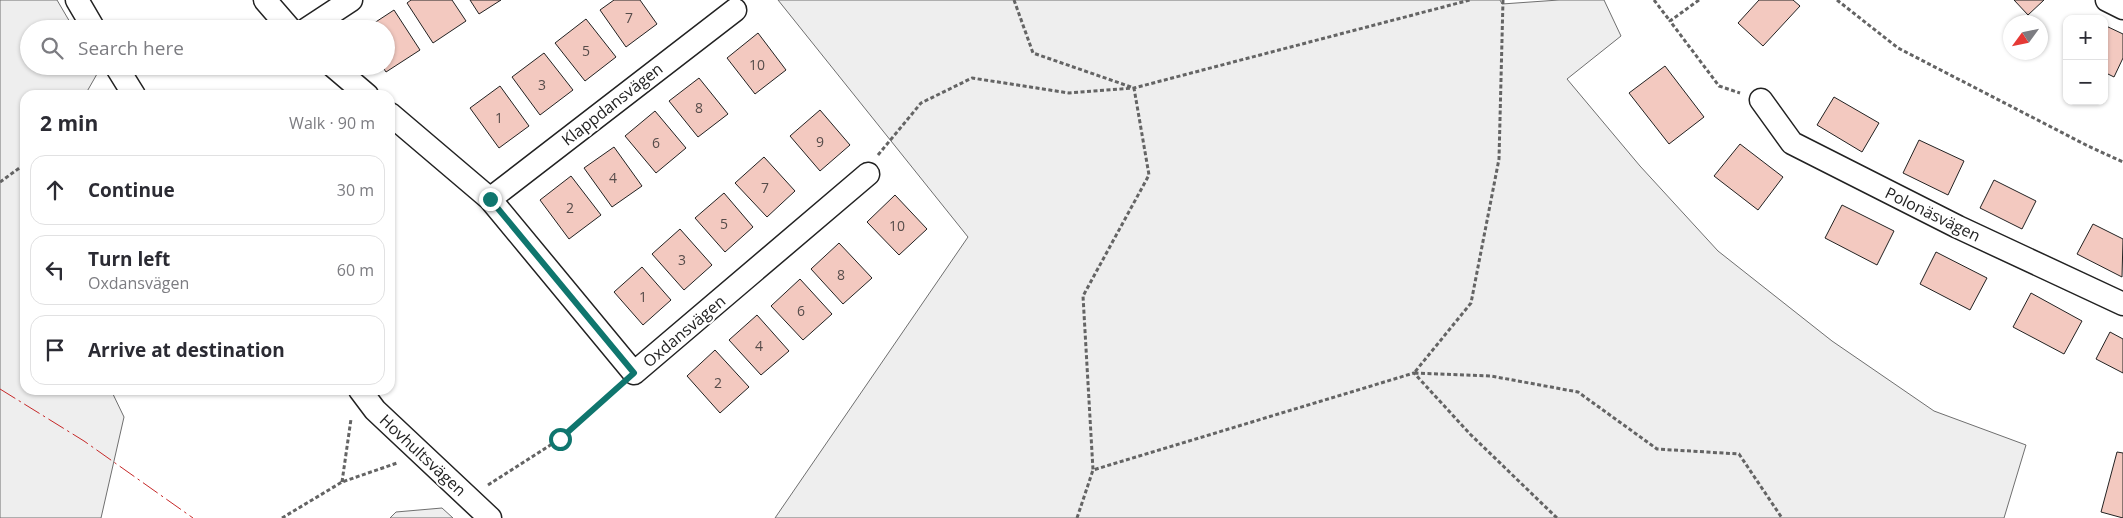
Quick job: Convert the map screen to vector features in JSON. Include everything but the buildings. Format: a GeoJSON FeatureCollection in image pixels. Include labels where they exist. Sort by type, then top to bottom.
{"type":"FeatureCollection","features":[{"type":"Feature","properties":{"kind":"street"},"geometry":{"type":"LineString","coordinates":[[77,0],[89,20]]}},
{"type":"Feature","properties":{"kind":"street"},"geometry":{"type":"LineString","coordinates":[[265,0],[282,20]]}},
{"type":"Feature","properties":{"kind":"street"},"geometry":{"type":"LineString","coordinates":[[321,20],[351,0]]}},
{"type":"Feature","properties":{"kind":"street"},"geometry":{"type":"LineString","coordinates":[[2107,0],[2123,8]]}},
{"type":"Feature","properties":{"kind":"street","name":"Klappdansvägen"},"geometry":{"type":"LineString","coordinates":[[490,199],[735,10]]}},
{"type":"Feature","properties":{"kind":"street"},"geometry":{"type":"LineString","coordinates":[[122,75],[131,90]]}},
{"type":"Feature","properties":{"kind":"street"},"geometry":{"type":"LineString","coordinates":[[344,75],[361,90]]}},
{"type":"Feature","properties":{"kind":"street","name":"Polonäsvägen"},"geometry":{"type":"LineString","coordinates":[[1761,100],[1792,143],[1958,227],[2123,304]]}},
{"type":"Feature","properties":{"kind":"street","name":"Oxdansvägen"},"geometry":{"type":"LineString","coordinates":[[395,118],[490,199],[634,373],[868,174]]}},
{"type":"Feature","properties":{"kind":"street","name":"Hovhultsvägen"},"geometry":{"type":"LineString","coordinates":[[364,395],[375,410],[490,518]]}},
{"type":"Feature","properties":{"kind":"path"},"geometry":{"type":"LineString","coordinates":[[1014,0],[1033,53],[1134,88]]}},
{"type":"Feature","properties":{"kind":"path"},"geometry":{"type":"LineString","coordinates":[[868,174],[881,150],[921,103],[972,78],[1069,93],[1134,88],[1470,0]]}},
{"type":"Feature","properties":{"kind":"path"},"geometry":{"type":"LineString","coordinates":[[1414,373],[1471,303],[1499,159],[1504,0]]}},
{"type":"Feature","properties":{"kind":"path"},"geometry":{"type":"LineString","coordinates":[[1654,0],[1720,86],[1761,100]]}},
{"type":"Feature","properties":{"kind":"path"},"geometry":{"type":"LineString","coordinates":[[1670,21],[1699,0]]}},
{"type":"Feature","properties":{"kind":"path"},"geometry":{"type":"LineString","coordinates":[[1837,0],[1898,48],[2070,137],[2123,162]]}},
{"type":"Feature","properties":{"kind":"path"},"geometry":{"type":"LineString","coordinates":[[1077,518],[1093,470],[1083,296],[1149,175],[1134,88]]}},
{"type":"Feature","properties":{"kind":"path"},"geometry":{"type":"LineString","coordinates":[[0,182],[20,168]]}},
{"type":"Feature","properties":{"kind":"path"},"geometry":{"type":"LineString","coordinates":[[468,498],[560,439],[634,373]]}},
{"type":"Feature","properties":{"kind":"path"},"geometry":{"type":"LineString","coordinates":[[1093,470],[1414,373],[1491,376],[1578,392],[1657,449],[1738,454],[1782,518]]}},
{"type":"Feature","properties":{"kind":"path"},"geometry":{"type":"LineString","coordinates":[[1414,373],[1470,434],[1557,518]]}},
{"type":"Feature","properties":{"kind":"path"},"geometry":{"type":"LineString","coordinates":[[342,482],[351,418]]}},
{"type":"Feature","properties":{"kind":"path"},"geometry":{"type":"LineString","coordinates":[[282,518],[342,482],[422,454]]}},
{"type":"Feature","properties":{"kind":"shaded area"},"geometry":{"type":"Polygon","coordinates":[[[0,0],[57,0],[69,20],[20,20],[20,75],[96,75],[88,90],[20,90],[20,395],[113,395],[124,417],[101,518],[0,518],[0,0]]]}},
{"type":"Feature","properties":{"kind":"shaded area"},"geometry":{"type":"Polygon","coordinates":[[[778,0],[1500,0],[1502,4],[1559,0],[1604,0],[1621,36],[1567,79],[1640,166],[1718,251],[1832,341],[1934,411],[2026,445],[2004,518],[775,518],[968,237],[778,0]]]}},
{"type":"Feature","properties":{"kind":"shaded area"},"geometry":{"type":"Polygon","coordinates":[[[442,508],[453,518],[390,518],[396,512],[442,508]]]}},
{"type":"Feature","properties":{"kind":"power"},"geometry":{"type":"LineString","coordinates":[[0,389],[84,441],[193,518]]}},
{"type":"Feature","properties":{"kind":"route"},"geometry":{"type":"LineString","coordinates":[[490,199],[634,373],[560,439]]}}]}
